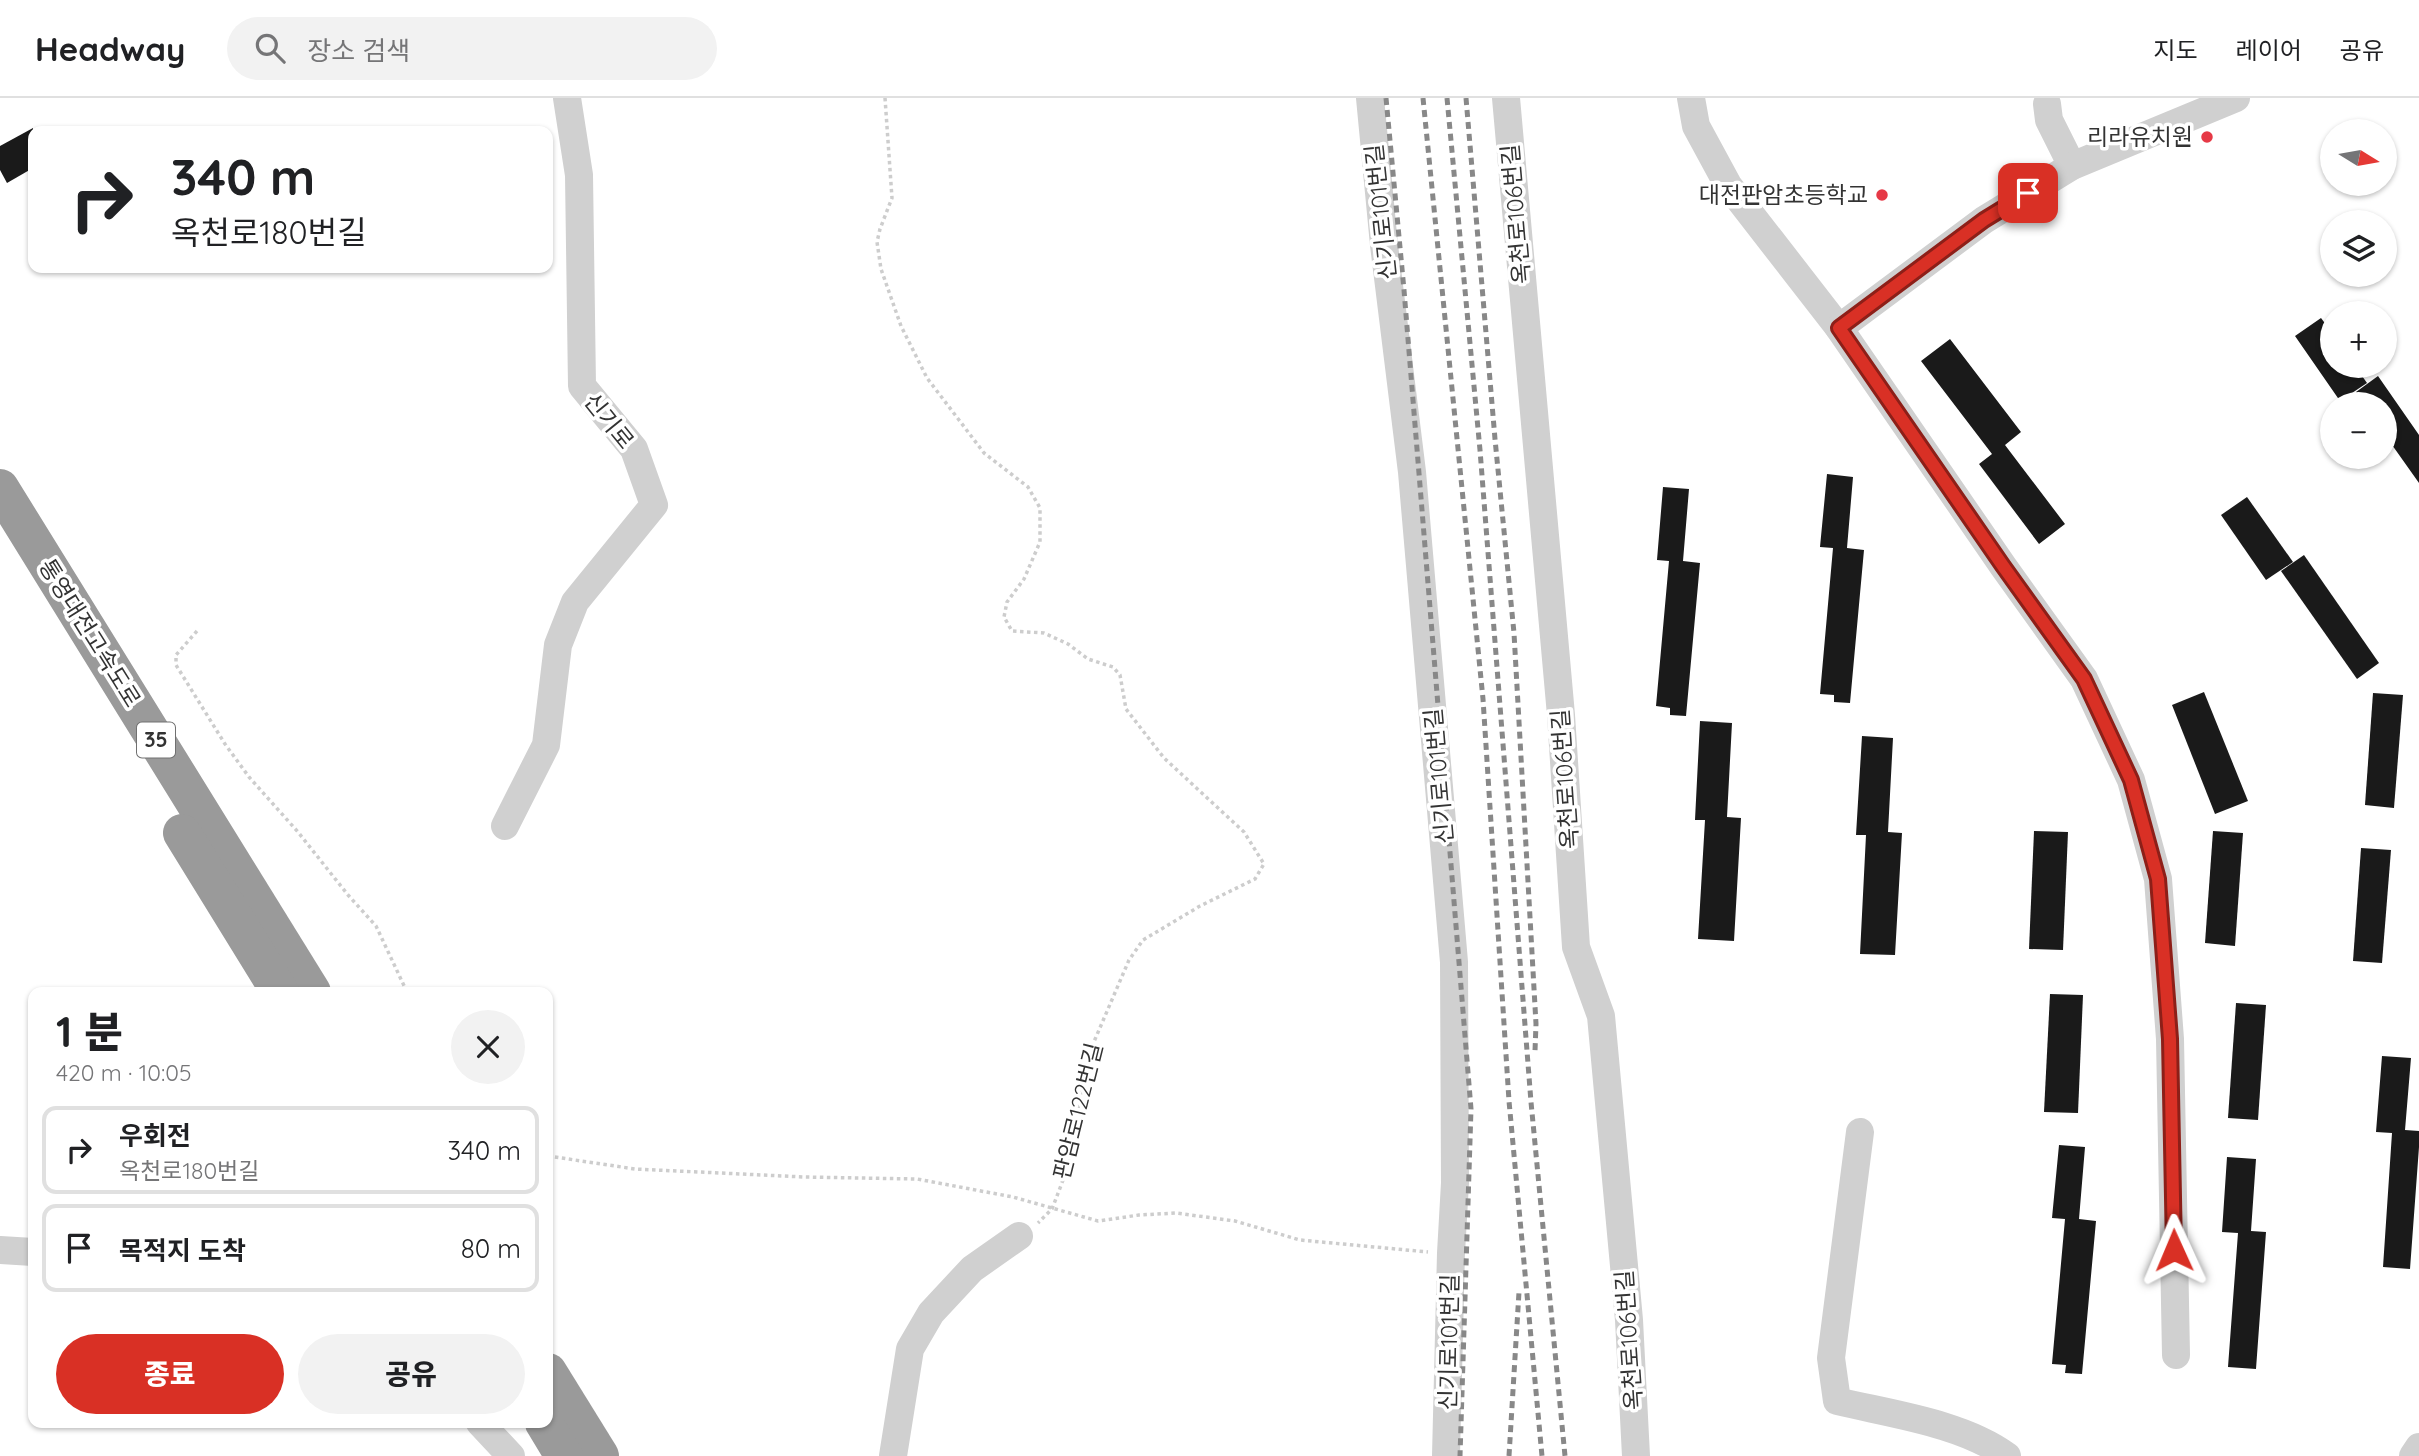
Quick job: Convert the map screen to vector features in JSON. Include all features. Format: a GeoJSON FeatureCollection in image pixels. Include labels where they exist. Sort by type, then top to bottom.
{"type":"FeatureCollection","features":[{"type":"Feature","properties":{"kind":"highway","name":"통영대전고속도로"},"geometry":{"type":"LineString","coordinates":[[0,488],[310,987]]}},
{"type":"Feature","properties":{"kind":"highway","name":"통영대전고속도로"},"geometry":{"type":"LineString","coordinates":[[0,536],[277,987]]}},
{"type":"Feature","properties":{"kind":"highway"},"geometry":{"type":"LineString","coordinates":[[553,1380],[600,1456]]}},
{"type":"Feature","properties":{"kind":"highway"},"geometry":{"type":"LineString","coordinates":[[547,1428],[564,1456]]}},
{"type":"Feature","properties":{"kind":"street","name":"신기로"},"geometry":{"type":"LineString","coordinates":[[505,826],[546,745],[558,645],[575,602],[654,505],[634,449],[582,386],[579,175],[566,98]]}},
{"type":"Feature","properties":{"kind":"street","name":"신기로101번길"},"geometry":{"type":"LineString","coordinates":[[1370,98],[1384,245],[1412,472],[1454,962],[1455,1184],[1446,1456]]}},
{"type":"Feature","properties":{"kind":"street","name":"옥천로106번길"},"geometry":{"type":"LineString","coordinates":[[1506,98],[1561,716],[1576,947],[1601,1016],[1629,1320],[1636,1456]]}},
{"type":"Feature","properties":{"kind":"street"},"geometry":{"type":"LineString","coordinates":[[1691,98],[1696,126],[1728,186],[1839,328],[2084,679],[2131,780],[2158,879],[2170,1039],[2176,1355]]}},
{"type":"Feature","properties":{"kind":"street"},"geometry":{"type":"LineString","coordinates":[[1839,328],[1984,220],[2072,166],[2236,98]]}},
{"type":"Feature","properties":{"kind":"street"},"geometry":{"type":"LineString","coordinates":[[2047,104],[2049,120],[2072,166]]}},
{"type":"Feature","properties":{"kind":"street"},"geometry":{"type":"LineString","coordinates":[[1860,1132],[1831,1358],[1837,1401],[1956,1430],[1990,1443],[2007,1456]]}},
{"type":"Feature","properties":{"kind":"street"},"geometry":{"type":"LineString","coordinates":[[893,1456],[910,1349],[931,1313],[972,1269],[1020,1236]]}},
{"type":"Feature","properties":{"kind":"street"},"geometry":{"type":"LineString","coordinates":[[0,1250],[28,1252]]}},
{"type":"Feature","properties":{"kind":"street"},"geometry":{"type":"LineString","coordinates":[[485,1428],[511,1456]]}},
{"type":"Feature","properties":{"kind":"street"},"geometry":{"type":"LineString","coordinates":[[2413,1456],[2419,1447]]}},
{"type":"Feature","properties":{"kind":"path","name":"판암로122번길"},"geometry":{"type":"LineString","coordinates":[[885,98],[892,198],[877,242],[881,269],[901,326],[927,378],[967,431],[984,453],[1027,487],[1040,508],[1040,542],[1024,579],[1007,602],[1004,617],[1012,631],[1044,633],[1068,644],[1088,659],[1113,667],[1120,675],[1126,709],[1164,758],[1244,832],[1264,864],[1255,879],[1200,906],[1143,940],[1129,960],[1087,1058],[1068,1167],[1052,1209],[1020,1236]]}},
{"type":"Feature","properties":{"kind":"path"},"geometry":{"type":"LineString","coordinates":[[197,631],[176,655],[176,665],[249,777],[376,926],[405,987]]}},
{"type":"Feature","properties":{"kind":"path"},"geometry":{"type":"LineString","coordinates":[[553,1157],[635,1169],[917,1180],[1013,1197],[1098,1221],[1176,1213],[1235,1221],[1300,1240],[1389,1250],[1451,1253]]}},
{"type":"Feature","properties":{"kind":"building"},"geometry":{"type":"Polygon","coordinates":[[[28,131],[28,171],[7,183],[0,170],[0,146],[28,131]]]}},
{"type":"Feature","properties":{"kind":"building"},"geometry":{"type":"Polygon","coordinates":[[[2320,319],[2320,372],[2295,336],[2320,319]]]}},
{"type":"Feature","properties":{"kind":"building"},"geometry":{"type":"Polygon","coordinates":[[[1950,339],[2021,432],[2005,445],[2065,524],[2039,544],[1979,464],[1992,454],[1921,361],[1950,339]]]}},
{"type":"Feature","properties":{"kind":"building"},"geometry":{"type":"Polygon","coordinates":[[[2324,378],[2363,378],[2367,383],[2354,392],[2334,392],[2324,378]]]}},
{"type":"Feature","properties":{"kind":"building"},"geometry":{"type":"Polygon","coordinates":[[[2375,378],[2379,378],[2389,392],[2356,392],[2375,378]]]}},
{"type":"Feature","properties":{"kind":"building"},"geometry":{"type":"Polygon","coordinates":[[[2397,403],[2419,435],[2419,483],[2397,452],[2397,403]]]}},
{"type":"Feature","properties":{"kind":"building"},"geometry":{"type":"Polygon","coordinates":[[[1827,474],[1853,477],[1847,548],[1864,550],[1850,703],[1834,702],[1834,695],[1820,694],[1833,548],[1820,547],[1827,474]]]}},
{"type":"Feature","properties":{"kind":"building"},"geometry":{"type":"Polygon","coordinates":[[[1663,487],[1689,489],[1683,561],[1700,563],[1686,716],[1670,715],[1670,708],[1656,706],[1669,561],[1657,560],[1663,487]]]}},
{"type":"Feature","properties":{"kind":"building"},"geometry":{"type":"Polygon","coordinates":[[[2247,497],[2293,562],[2266,580],[2221,515],[2247,497]]]}},
{"type":"Feature","properties":{"kind":"building"},"geometry":{"type":"Polygon","coordinates":[[[2304,555],[2379,663],[2357,679],[2281,571],[2304,555]]]}},
{"type":"Feature","properties":{"kind":"building"},"geometry":{"type":"Polygon","coordinates":[[[2204,692],[2248,801],[2215,814],[2172,705],[2204,692]]]}},
{"type":"Feature","properties":{"kind":"building"},"geometry":{"type":"Polygon","coordinates":[[[2373,693],[2403,695],[2394,808],[2365,805],[2373,693]]]}},
{"type":"Feature","properties":{"kind":"building"},"geometry":{"type":"Polygon","coordinates":[[[1700,721],[1732,723],[1727,817],[1741,818],[1734,941],[1698,939],[1705,820],[1695,820],[1700,721]]]}},
{"type":"Feature","properties":{"kind":"building"},"geometry":{"type":"Polygon","coordinates":[[[1862,736],[1893,738],[1888,832],[1902,833],[1895,955],[1860,954],[1866,835],[1856,835],[1862,736]]]}},
{"type":"Feature","properties":{"kind":"building"},"geometry":{"type":"Polygon","coordinates":[[[2034,831],[2068,832],[2063,950],[2029,949],[2034,831]]]}},
{"type":"Feature","properties":{"kind":"building"},"geometry":{"type":"Polygon","coordinates":[[[2213,831],[2243,833],[2235,946],[2205,943],[2213,831]]]}},
{"type":"Feature","properties":{"kind":"building"},"geometry":{"type":"Polygon","coordinates":[[[2361,848],[2391,850],[2382,963],[2353,961],[2361,848]]]}},
{"type":"Feature","properties":{"kind":"building"},"geometry":{"type":"Polygon","coordinates":[[[2050,994],[2083,995],[2078,1113],[2044,1112],[2050,994]]]}},
{"type":"Feature","properties":{"kind":"building"},"geometry":{"type":"Polygon","coordinates":[[[2236,1003],[2266,1005],[2258,1120],[2228,1118],[2236,1003]]]}},
{"type":"Feature","properties":{"kind":"building"},"geometry":{"type":"Polygon","coordinates":[[[2382,1056],[2411,1058],[2405,1130],[2419,1131],[2419,1147],[2410,1269],[2383,1267],[2392,1133],[2376,1132],[2382,1056]]]}},
{"type":"Feature","properties":{"kind":"building"},"geometry":{"type":"Polygon","coordinates":[[[2059,1145],[2085,1147],[2079,1219],[2096,1221],[2082,1374],[2065,1373],[2066,1365],[2052,1364],[2065,1219],[2052,1218],[2059,1145]]]}},
{"type":"Feature","properties":{"kind":"building"},"geometry":{"type":"Polygon","coordinates":[[[2227,1157],[2256,1159],[2251,1231],[2266,1232],[2256,1369],[2228,1367],[2238,1233],[2222,1232],[2227,1157]]]}},
{"type":"Feature","properties":{"kind":"railway"},"geometry":{"type":"LineString","coordinates":[[1386,98],[1471,1109],[1460,1456]]}},
{"type":"Feature","properties":{"kind":"railway"},"geometry":{"type":"LineString","coordinates":[[1423,98],[1483,699],[1509,1101],[1542,1456]]}},
{"type":"Feature","properties":{"kind":"railway"},"geometry":{"type":"LineString","coordinates":[[1447,98],[1480,450],[1531,1102],[1565,1456]]}},
{"type":"Feature","properties":{"kind":"railway"},"geometry":{"type":"LineString","coordinates":[[1466,98],[1514,633],[1536,1024],[1535,1051]]}},
{"type":"Feature","properties":{"kind":"railway"},"geometry":{"type":"LineString","coordinates":[[1509,1456],[1519,1292]]}},
{"type":"Feature","properties":{"kind":"place","name":"리라유치원"},"geometry":{"type":"Point","coordinates":[2207,137]}},
{"type":"Feature","properties":{"kind":"place","name":"대전판암초등학교"},"geometry":{"type":"Point","coordinates":[1882,195]}},
{"type":"Feature","properties":{"kind":"route"},"geometry":{"type":"LineString","coordinates":[[2028,193],[1984,220],[1839,328],[2084,679],[2131,780],[2158,879],[2170,1039],[2174,1250]]}}]}
